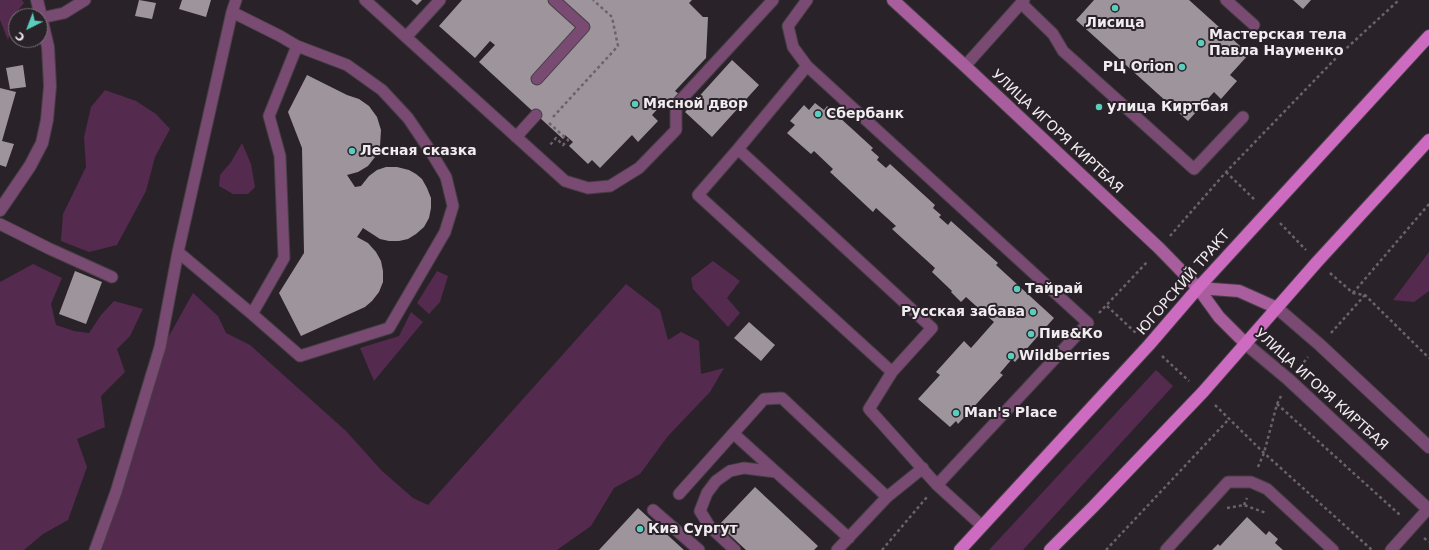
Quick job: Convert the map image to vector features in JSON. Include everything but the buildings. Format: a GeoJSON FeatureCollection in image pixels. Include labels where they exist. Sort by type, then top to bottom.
{"type":"FeatureCollection","features":[{"type":"Feature","properties":{"kind":"main road","name":"УЛИЦА ИГОРЯ КИРТБАЯ"},"geometry":{"type":"LineString","coordinates":[[893,0],[1159,248],[1198,288],[1220,317],[1246,344]]}},
{"type":"Feature","properties":{"kind":"main road","name":"ЮГОРСКИЙ ТРАКТ"},"geometry":{"type":"LineString","coordinates":[[960,550],[1149,345],[1198,288],[1429,36]]}},
{"type":"Feature","properties":{"kind":"main road"},"geometry":{"type":"LineString","coordinates":[[1050,550],[1202,392],[1317,262],[1429,140]]}},
{"type":"Feature","properties":{"kind":"main road"},"geometry":{"type":"LineString","coordinates":[[1198,288],[1239,291],[1277,308]]}},
{"type":"Feature","properties":{"kind":"street"},"geometry":{"type":"LineString","coordinates":[[0,210],[30,166],[42,143],[47,120],[50,86],[48,47]]}},
{"type":"Feature","properties":{"kind":"street"},"geometry":{"type":"LineString","coordinates":[[1277,308],[1320,345],[1429,447]]}},
{"type":"Feature","properties":{"kind":"street","name":"УЛИЦА ИГОРЯ КИРТБАЯ"},"geometry":{"type":"LineString","coordinates":[[1246,344],[1288,379],[1428,509]]}},
{"type":"Feature","properties":{"kind":"lane"},"geometry":{"type":"LineString","coordinates":[[48,16],[64,13],[85,0]]}},
{"type":"Feature","properties":{"kind":"lane"},"geometry":{"type":"LineString","coordinates":[[95,550],[116,492],[160,347],[178,252],[232,12],[236,0]]}},
{"type":"Feature","properties":{"kind":"lane"},"geometry":{"type":"LineString","coordinates":[[365,0],[565,181],[588,188],[610,186],[639,168],[676,130],[676,105],[773,0]]}},
{"type":"Feature","properties":{"kind":"lane"},"geometry":{"type":"LineString","coordinates":[[406,37],[440,0]]}},
{"type":"Feature","properties":{"kind":"lane"},"geometry":{"type":"LineString","coordinates":[[537,79],[584,27],[554,0]]}},
{"type":"Feature","properties":{"kind":"lane"},"geometry":{"type":"LineString","coordinates":[[807,0],[788,26],[793,48],[808,66],[1088,323],[937,485]]}},
{"type":"Feature","properties":{"kind":"lane"},"geometry":{"type":"LineString","coordinates":[[1226,0],[1254,25]]}},
{"type":"Feature","properties":{"kind":"lane"},"geometry":{"type":"LineString","coordinates":[[965,66],[1023,2],[1053,34],[1063,51],[1194,169],[1243,117]]}},
{"type":"Feature","properties":{"kind":"lane"},"geometry":{"type":"LineString","coordinates":[[178,252],[300,356],[388,328],[445,232],[453,206],[446,177],[431,152],[408,118],[382,90],[347,65],[297,46],[232,12]]}},
{"type":"Feature","properties":{"kind":"lane"},"geometry":{"type":"LineString","coordinates":[[252,314],[284,258],[280,156],[269,116],[297,46]]}},
{"type":"Feature","properties":{"kind":"lane"},"geometry":{"type":"LineString","coordinates":[[808,66],[698,195],[892,372]]}},
{"type":"Feature","properties":{"kind":"lane"},"geometry":{"type":"LineString","coordinates":[[516,137],[536,115]]}},
{"type":"Feature","properties":{"kind":"lane"},"geometry":{"type":"LineString","coordinates":[[738,149],[932,328],[892,372],[869,409],[937,485],[982,526]]}},
{"type":"Feature","properties":{"kind":"lane"},"geometry":{"type":"LineString","coordinates":[[0,224],[50,249],[112,277]]}},
{"type":"Feature","properties":{"kind":"lane"},"geometry":{"type":"LineString","coordinates":[[679,494],[764,399],[782,398],[888,497]]}},
{"type":"Feature","properties":{"kind":"lane"},"geometry":{"type":"LineString","coordinates":[[734,434],[848,538]]}},
{"type":"Feature","properties":{"kind":"lane"},"geometry":{"type":"LineString","coordinates":[[735,550],[710,527],[700,511],[707,493],[716,481],[730,471],[744,468],[776,472]]}},
{"type":"Feature","properties":{"kind":"lane"},"geometry":{"type":"LineString","coordinates":[[837,550],[888,497],[923,468]]}},
{"type":"Feature","properties":{"kind":"lane"},"geometry":{"type":"LineString","coordinates":[[1166,550],[1228,482],[1252,482],[1266,489],[1333,550]]}},
{"type":"Feature","properties":{"kind":"lane"},"geometry":{"type":"LineString","coordinates":[[1391,550],[1411,526],[1428,509]]}},
{"type":"Feature","properties":{"kind":"lane"},"geometry":{"type":"LineString","coordinates":[[653,510],[699,550]]}},
{"type":"Feature","properties":{"kind":"path"},"geometry":{"type":"LineString","coordinates":[[556,138],[563,145],[568,140],[548,122],[618,46],[612,17],[593,0]]}},
{"type":"Feature","properties":{"kind":"path"},"geometry":{"type":"LineString","coordinates":[[1088,323],[1107,306],[1226,172],[1338,56],[1399,0]]}},
{"type":"Feature","properties":{"kind":"path"},"geometry":{"type":"LineString","coordinates":[[1226,172],[1294,236],[1317,262],[1353,293],[1364,295],[1429,358]]}},
{"type":"Feature","properties":{"kind":"path"},"geometry":{"type":"LineString","coordinates":[[1353,293],[1429,204]]}},
{"type":"Feature","properties":{"kind":"path"},"geometry":{"type":"LineString","coordinates":[[1107,306],[1202,392],[1264,453],[1372,550]]}},
{"type":"Feature","properties":{"kind":"path"},"geometry":{"type":"LineString","coordinates":[[1277,404],[1429,542]]}},
{"type":"Feature","properties":{"kind":"path"},"geometry":{"type":"LineString","coordinates":[[1106,550],[1229,419]]}},
{"type":"Feature","properties":{"kind":"path"},"geometry":{"type":"LineString","coordinates":[[882,550],[937,485]]}},
{"type":"Feature","properties":{"kind":"path"},"geometry":{"type":"LineString","coordinates":[[1223,513],[1227,508],[1244,505],[1266,512],[1271,518]]}},
{"type":"Feature","properties":{"kind":"shaded area"},"geometry":{"type":"Polygon","coordinates":[[[0,0],[22,0],[24,3],[20,8],[8,8],[8,40],[0,20],[0,0]]]}},
{"type":"Feature","properties":{"kind":"shaded area"},"geometry":{"type":"Polygon","coordinates":[[[105,90],[136,101],[156,114],[170,129],[155,157],[146,191],[117,245],[89,252],[61,241],[63,214],[86,167],[84,137],[91,107],[105,90]]]}},
{"type":"Feature","properties":{"kind":"shaded area"},"geometry":{"type":"Polygon","coordinates":[[[242,143],[251,164],[255,187],[248,194],[233,194],[219,186],[220,175],[231,162],[242,143]]]}},
{"type":"Feature","properties":{"kind":"shaded area"},"geometry":{"type":"Polygon","coordinates":[[[1429,252],[1429,291],[1414,302],[1393,300],[1429,252]]]}},
{"type":"Feature","properties":{"kind":"shaded area"},"geometry":{"type":"Polygon","coordinates":[[[713,261],[740,281],[727,298],[740,313],[728,327],[693,289],[691,278],[713,261]]]}},
{"type":"Feature","properties":{"kind":"shaded area"},"geometry":{"type":"Polygon","coordinates":[[[33,264],[62,278],[51,304],[56,325],[74,331],[89,333],[101,315],[114,301],[143,309],[130,336],[117,349],[125,372],[101,396],[105,427],[77,439],[87,467],[68,520],[43,534],[24,550],[0,550],[0,282],[33,264]]]}},
{"type":"Feature","properties":{"kind":"shaded area"},"geometry":{"type":"Polygon","coordinates":[[[437,271],[448,276],[440,302],[429,314],[417,303],[437,271]]]}},
{"type":"Feature","properties":{"kind":"shaded area"},"geometry":{"type":"Polygon","coordinates":[[[626,284],[660,310],[668,340],[681,332],[699,341],[701,374],[724,368],[710,392],[668,436],[640,474],[614,488],[591,526],[557,550],[102,550],[161,350],[193,293],[218,316],[226,333],[250,345],[346,431],[382,471],[413,498],[428,505],[626,284]]]}},
{"type":"Feature","properties":{"kind":"shaded area"},"geometry":{"type":"Polygon","coordinates":[[[411,312],[423,322],[374,381],[360,348],[399,336],[411,312]]]}},
{"type":"Feature","properties":{"kind":"shaded area"},"geometry":{"type":"Polygon","coordinates":[[[1156,370],[1173,386],[1023,550],[989,550],[1156,370]]]}},
{"type":"Feature","properties":{"kind":"place","name":"Лисица"},"geometry":{"type":"Point","coordinates":[1115,8]}},
{"type":"Feature","properties":{"kind":"place","name":"Мастерская тела Павла Науменко"},"geometry":{"type":"Point","coordinates":[1201,43]}},
{"type":"Feature","properties":{"kind":"place","name":"РЦ Orion"},"geometry":{"type":"Point","coordinates":[1182,67]}},
{"type":"Feature","properties":{"kind":"place","name":"Мясной двор"},"geometry":{"type":"Point","coordinates":[635,104]}},
{"type":"Feature","properties":{"kind":"place","name":"улица Киртбая"},"geometry":{"type":"Point","coordinates":[1099,107]}},
{"type":"Feature","properties":{"kind":"place","name":"Сбербанк"},"geometry":{"type":"Point","coordinates":[818,114]}},
{"type":"Feature","properties":{"kind":"place","name":"Лесная сказка"},"geometry":{"type":"Point","coordinates":[352,151]}},
{"type":"Feature","properties":{"kind":"place","name":"Тайрай"},"geometry":{"type":"Point","coordinates":[1017,289]}},
{"type":"Feature","properties":{"kind":"place","name":"Русская забава"},"geometry":{"type":"Point","coordinates":[1033,312]}},
{"type":"Feature","properties":{"kind":"place","name":"Пив&Ко"},"geometry":{"type":"Point","coordinates":[1031,334]}},
{"type":"Feature","properties":{"kind":"place","name":"Wildberries"},"geometry":{"type":"Point","coordinates":[1011,356]}},
{"type":"Feature","properties":{"kind":"place","name":"Man's Place"},"geometry":{"type":"Point","coordinates":[956,413]}},
{"type":"Feature","properties":{"kind":"place","name":"Киа Сургут"},"geometry":{"type":"Point","coordinates":[640,529]}}]}
